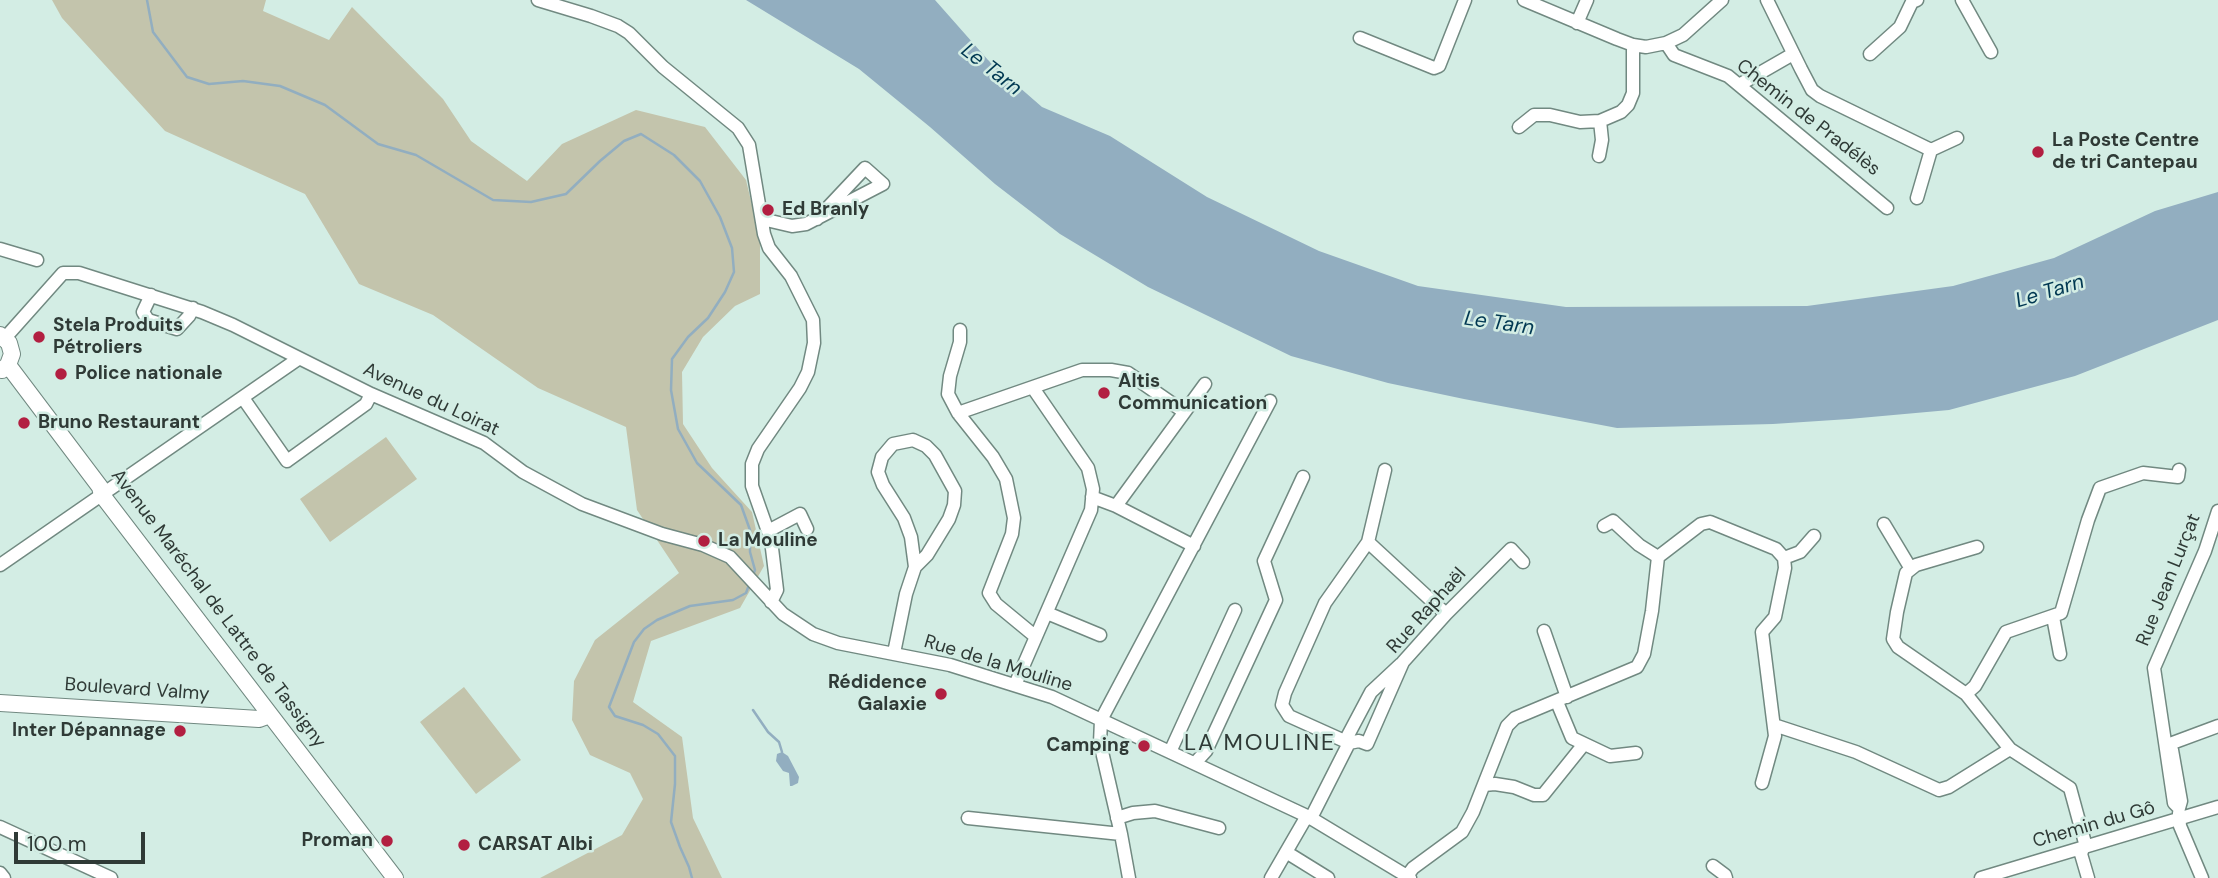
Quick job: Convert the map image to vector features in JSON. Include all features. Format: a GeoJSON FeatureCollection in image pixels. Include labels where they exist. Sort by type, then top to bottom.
{"type":"FeatureCollection","features":[{"type":"Feature","properties":{"kind":"main road"},"geometry":{"type":"LineString","coordinates":[[2,336],[12,354],[3,369]]}},
{"type":"Feature","properties":{"kind":"main road","name":"Avenue Maréchal de Lattre de Tassigny"},"geometry":{"type":"LineString","coordinates":[[3,369],[90,489],[101,494],[396,878]]}},
{"type":"Feature","properties":{"kind":"main road","name":"Boulevard Valmy"},"geometry":{"type":"LineString","coordinates":[[0,703],[258,719],[270,715]]}},
{"type":"Feature","properties":{"kind":"street"},"geometry":{"type":"LineString","coordinates":[[537,0],[618,26],[629,33],[663,67],[738,128],[749,145],[764,234],[769,248],[791,276],[813,320],[814,343],[808,372],[758,449],[752,464],[752,486],[771,540],[776,582],[771,602]]}},
{"type":"Feature","properties":{"kind":"street"},"geometry":{"type":"LineString","coordinates":[[1360,38],[1434,68],[1439,66],[1465,0]]}},
{"type":"Feature","properties":{"kind":"street"},"geometry":{"type":"LineString","coordinates":[[1524,0],[1633,45],[1646,47],[1666,43],[1683,35],[1722,0]]}},
{"type":"Feature","properties":{"kind":"street"},"geometry":{"type":"LineString","coordinates":[[1577,23],[1587,0]]}},
{"type":"Feature","properties":{"kind":"street"},"geometry":{"type":"LineString","coordinates":[[1767,0],[1812,90],[1931,150]]}},
{"type":"Feature","properties":{"kind":"street"},"geometry":{"type":"LineString","coordinates":[[1870,54],[1900,27],[1912,2],[1917,0]]}},
{"type":"Feature","properties":{"kind":"street"},"geometry":{"type":"LineString","coordinates":[[1962,0],[1991,52]]}},
{"type":"Feature","properties":{"kind":"street","name":"Chemin de Pradélès"},"geometry":{"type":"LineString","coordinates":[[1666,43],[1674,55],[1728,76],[1887,208]]}},
{"type":"Feature","properties":{"kind":"street"},"geometry":{"type":"LineString","coordinates":[[1519,127],[1534,115],[1550,115],[1580,122],[1611,118],[1628,105],[1633,93],[1633,45]]}},
{"type":"Feature","properties":{"kind":"street"},"geometry":{"type":"LineString","coordinates":[[1739,85],[1793,54]]}},
{"type":"Feature","properties":{"kind":"street"},"geometry":{"type":"LineString","coordinates":[[1599,156],[1602,141],[1600,121]]}},
{"type":"Feature","properties":{"kind":"street"},"geometry":{"type":"LineString","coordinates":[[1917,198],[1931,150],[1957,138]]}},
{"type":"Feature","properties":{"kind":"street"},"geometry":{"type":"LineString","coordinates":[[762,219],[792,226],[806,224],[817,219],[883,184],[865,168],[817,219]]}},
{"type":"Feature","properties":{"kind":"street"},"geometry":{"type":"LineString","coordinates":[[0,249],[37,260]]}},
{"type":"Feature","properties":{"kind":"street","name":"Avenue du Loirat"},"geometry":{"type":"LineString","coordinates":[[2,336],[63,273],[79,273],[193,309],[233,325],[372,394],[484,443],[523,472],[582,504],[662,534],[703,545],[730,557]]}},
{"type":"Feature","properties":{"kind":"street"},"geometry":{"type":"LineString","coordinates":[[151,295],[143,312],[148,320],[177,328],[193,309]]}},
{"type":"Feature","properties":{"kind":"street"},"geometry":{"type":"LineString","coordinates":[[960,330],[960,342],[948,394],[958,413],[993,457],[1006,479],[1014,518],[1012,534],[989,593],[996,604],[1036,637]]}},
{"type":"Feature","properties":{"kind":"street"},"geometry":{"type":"LineString","coordinates":[[0,565],[298,359]]}},
{"type":"Feature","properties":{"kind":"street"},"geometry":{"type":"LineString","coordinates":[[958,413],[1082,370],[1128,373],[1183,411]]}},
{"type":"Feature","properties":{"kind":"street"},"geometry":{"type":"LineString","coordinates":[[1116,506],[1205,384]]}},
{"type":"Feature","properties":{"kind":"street"},"geometry":{"type":"LineString","coordinates":[[1015,685],[1091,510],[1093,489],[1088,468],[1033,388]]}},
{"type":"Feature","properties":{"kind":"street"},"geometry":{"type":"LineString","coordinates":[[243,398],[287,461],[366,404],[372,394]]}},
{"type":"Feature","properties":{"kind":"street"},"geometry":{"type":"LineString","coordinates":[[1129,878],[1100,743],[1101,720],[1270,401]]}},
{"type":"Feature","properties":{"kind":"street"},"geometry":{"type":"LineString","coordinates":[[894,653],[906,594],[915,567],[911,537],[904,518],[878,472],[882,457],[893,444],[913,440],[926,446],[934,455],[955,491],[949,519],[927,555],[915,567]]}},
{"type":"Feature","properties":{"kind":"street"},"geometry":{"type":"LineString","coordinates":[[1347,742],[1289,716],[1282,705],[1325,603],[1368,542],[1385,470]]}},
{"type":"Feature","properties":{"kind":"street"},"geometry":{"type":"LineString","coordinates":[[1966,694],[1975,686],[2006,632],[2061,613],[2100,488],[2143,473],[2178,477],[2179,470]]}},
{"type":"Feature","properties":{"kind":"street"},"geometry":{"type":"LineString","coordinates":[[1195,763],[1206,751],[1276,600],[1264,561],[1303,477]]}},
{"type":"Feature","properties":{"kind":"street"},"geometry":{"type":"LineString","coordinates":[[1092,497],[1116,506],[1194,546]]}},
{"type":"Feature","properties":{"kind":"street","name":"Rue Jean Lurçat"},"geometry":{"type":"LineString","coordinates":[[2203,878],[2180,826],[2180,814],[2174,803],[2154,668],[2205,551],[2218,512]]}},
{"type":"Feature","properties":{"kind":"street"},"geometry":{"type":"LineString","coordinates":[[768,531],[800,514],[807,529]]}},
{"type":"Feature","properties":{"kind":"street"},"geometry":{"type":"LineString","coordinates":[[1604,526],[1613,521],[1639,545],[1658,556]]}},
{"type":"Feature","properties":{"kind":"street"},"geometry":{"type":"LineString","coordinates":[[1409,877],[1413,868],[1462,832],[1473,812],[1507,726],[1515,718],[1637,667],[1644,654],[1658,556],[1701,524],[1710,522],[1776,549],[1784,558],[1785,568],[1775,617],[1762,632],[1775,736],[1762,783]]}},
{"type":"Feature","properties":{"kind":"street"},"geometry":{"type":"LineString","coordinates":[[1884,524],[1911,569]]}},
{"type":"Feature","properties":{"kind":"street"},"geometry":{"type":"LineString","coordinates":[[1784,558],[1800,552],[1814,536]]}},
{"type":"Feature","properties":{"kind":"street"},"geometry":{"type":"LineString","coordinates":[[1368,542],[1446,614]]}},
{"type":"Feature","properties":{"kind":"street"},"geometry":{"type":"LineString","coordinates":[[1978,547],[1916,565],[1906,573],[1893,639],[1898,647],[1966,694],[2010,749],[2070,788],[2085,843],[2081,854],[2088,878]]}},
{"type":"Feature","properties":{"kind":"street","name":"Rue Raphaël"},"geometry":{"type":"LineString","coordinates":[[1347,742],[1359,741],[1367,744],[1404,662],[1446,614],[1511,550],[1523,562]]}},
{"type":"Feature","properties":{"kind":"street","name":"Rue de la Mouline"},"geometry":{"type":"LineString","coordinates":[[730,557],[783,614],[808,632],[838,643],[950,665],[1052,697],[1309,817],[1409,877]]}},
{"type":"Feature","properties":{"kind":"street"},"geometry":{"type":"LineString","coordinates":[[1170,752],[1235,610]]}},
{"type":"Feature","properties":{"kind":"street"},"geometry":{"type":"LineString","coordinates":[[1047,613],[1100,635]]}},
{"type":"Feature","properties":{"kind":"street"},"geometry":{"type":"LineString","coordinates":[[2053,617],[2060,654]]}},
{"type":"Feature","properties":{"kind":"street"},"geometry":{"type":"LineString","coordinates":[[1544,631],[1572,738],[1610,756],[1636,754]]}},
{"type":"Feature","properties":{"kind":"street"},"geometry":{"type":"LineString","coordinates":[[1272,878],[1304,821],[1314,811],[1371,692],[1404,662]]}},
{"type":"Feature","properties":{"kind":"street"},"geometry":{"type":"LineString","coordinates":[[1774,725],[1856,752],[1939,790],[1949,787],[2010,749]]}},
{"type":"Feature","properties":{"kind":"street"},"geometry":{"type":"LineString","coordinates":[[2167,745],[2218,726]]}},
{"type":"Feature","properties":{"kind":"street"},"geometry":{"type":"LineString","coordinates":[[1484,785],[1514,787],[1534,795],[1543,795],[1584,744]]}},
{"type":"Feature","properties":{"kind":"street","name":"Chemin du Gô"},"geometry":{"type":"LineString","coordinates":[[1981,878],[2083,849],[2180,814],[2218,807]]}},
{"type":"Feature","properties":{"kind":"street"},"geometry":{"type":"LineString","coordinates":[[1117,818],[1155,811],[1219,828]]}},
{"type":"Feature","properties":{"kind":"street"},"geometry":{"type":"LineString","coordinates":[[968,818],[1121,834]]}},
{"type":"Feature","properties":{"kind":"street"},"geometry":{"type":"LineString","coordinates":[[0,827],[111,878]]}},
{"type":"Feature","properties":{"kind":"street"},"geometry":{"type":"LineString","coordinates":[[1286,852],[1328,878]]}},
{"type":"Feature","properties":{"kind":"street"},"geometry":{"type":"LineString","coordinates":[[1713,866],[1726,878]]}},
{"type":"Feature","properties":{"kind":"street"},"geometry":{"type":"LineString","coordinates":[[0,873],[4,878]]}},
{"type":"Feature","properties":{"kind":"green space"},"geometry":{"type":"Polygon","coordinates":[[[52,0],[266,0],[263,11],[329,40],[352,7],[443,99],[471,141],[527,181],[562,144],[636,110],[705,127],[746,180],[760,239],[760,294],[735,306],[703,337],[682,372],[683,424],[712,468],[752,512],[764,566],[740,608],[651,641],[633,702],[682,737],[693,818],[722,878],[540,878],[622,835],[643,799],[630,773],[590,755],[572,720],[574,681],[595,640],[679,573],[637,510],[626,427],[538,388],[433,315],[359,284],[305,194],[165,131],[62,18],[52,0]]]}},
{"type":"Feature","properties":{"kind":"green space"},"geometry":{"type":"Polygon","coordinates":[[[386,437],[417,479],[330,542],[300,499],[386,437]]]}},
{"type":"Feature","properties":{"kind":"green space"},"geometry":{"type":"Polygon","coordinates":[[[464,687],[521,760],[476,794],[420,722],[464,687]]]}},
{"type":"Feature","properties":{"kind":"water","name":"Le Tarn"},"geometry":{"type":"Polygon","coordinates":[[[746,0],[935,0],[988,60],[1042,107],[1110,136],[1207,197],[1319,251],[1418,286],[1566,307],[1807,306],[1953,286],[2054,258],[2155,211],[2218,192],[2218,320],[2075,376],[1949,410],[1849,419],[1617,428],[1388,383],[1291,356],[1148,287],[1060,234],[995,184],[859,69],[746,0]]]}},
{"type":"Feature","properties":{"kind":"water"},"geometry":{"type":"Polygon","coordinates":[[[782,752],[788,756],[799,777],[798,783],[792,786],[789,773],[783,771],[776,761],[777,754],[782,752]]]}},
{"type":"Feature","properties":{"kind":"waterway"},"geometry":{"type":"LineString","coordinates":[[147,0],[153,32],[187,77],[209,84],[243,81],[280,86],[325,105],[378,144],[416,155],[493,200],[531,202],[566,194],[624,141],[641,134],[674,155],[700,181],[720,217],[732,248],[734,272],[708,318],[688,337],[672,359],[671,390],[678,429],[697,463],[741,505],[750,530],[750,552],[755,570],[753,575]]}},
{"type":"Feature","properties":{"kind":"waterway"},"geometry":{"type":"LineString","coordinates":[[692,878],[671,822],[675,756],[658,734],[643,725],[615,716],[609,707],[634,642],[644,629],[657,620],[690,606],[733,600],[746,593],[749,585]]}},
{"type":"Feature","properties":{"kind":"waterway"},"geometry":{"type":"LineString","coordinates":[[753,710],[768,732],[779,742],[782,752]]}},
{"type":"Feature","properties":{"kind":"place","name":"La Poste Centre de tri Cantepau"},"geometry":{"type":"Point","coordinates":[2038,152]}},
{"type":"Feature","properties":{"kind":"place","name":"Ed Branly"},"geometry":{"type":"Point","coordinates":[768,210]}},
{"type":"Feature","properties":{"kind":"place","name":"Stela Produits Pétroliers"},"geometry":{"type":"Point","coordinates":[39,337]}},
{"type":"Feature","properties":{"kind":"place","name":"Police nationale"},"geometry":{"type":"Point","coordinates":[61,374]}},
{"type":"Feature","properties":{"kind":"place","name":"Altis Communication"},"geometry":{"type":"Point","coordinates":[1104,393]}},
{"type":"Feature","properties":{"kind":"place","name":"Bruno Restaurant"},"geometry":{"type":"Point","coordinates":[24,423]}},
{"type":"Feature","properties":{"kind":"place","name":"La Mouline"},"geometry":{"type":"Point","coordinates":[704,541]}},
{"type":"Feature","properties":{"kind":"place","name":"Rédidence Galaxie"},"geometry":{"type":"Point","coordinates":[941,694]}},
{"type":"Feature","properties":{"kind":"place","name":"Inter Dépannage"},"geometry":{"type":"Point","coordinates":[180,731]}},
{"type":"Feature","properties":{"kind":"place","name":"Camping"},"geometry":{"type":"Point","coordinates":[1144,746]}},
{"type":"Feature","properties":{"kind":"place","name":"Proman"},"geometry":{"type":"Point","coordinates":[387,841]}},
{"type":"Feature","properties":{"kind":"place","name":"CARSAT Albi"},"geometry":{"type":"Point","coordinates":[464,845]}},
{"type":"Feature","properties":{"kind":"district","name":"LA MOULINE"},"geometry":{"type":"Point","coordinates":[1260,744]}}]}
